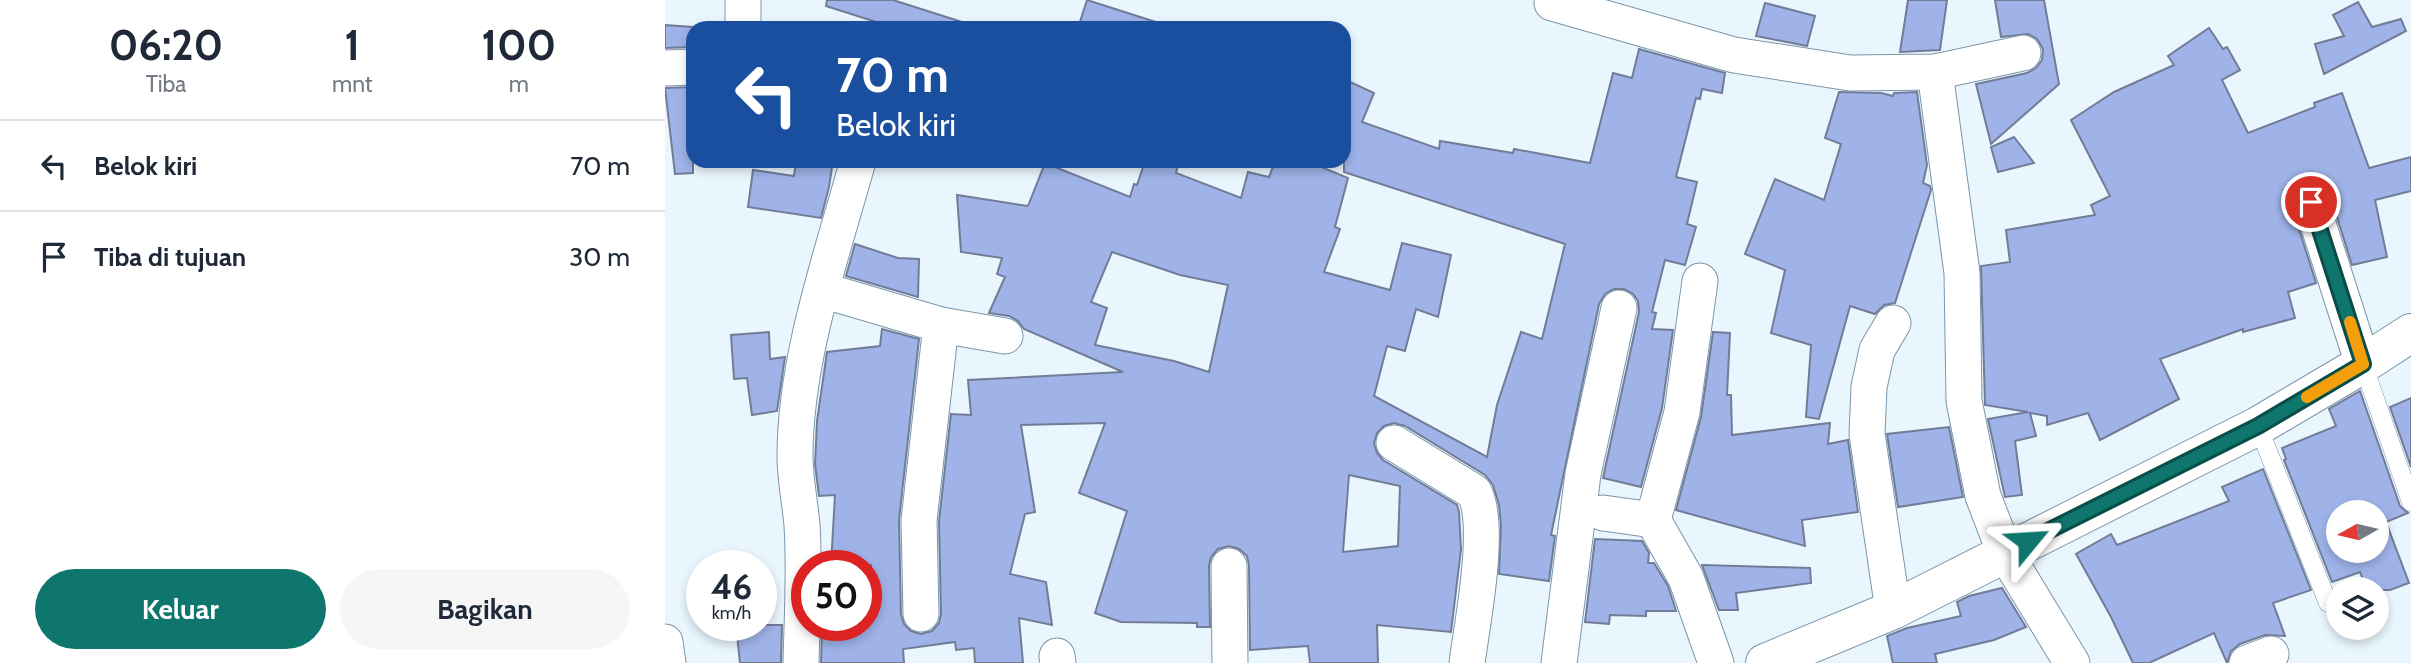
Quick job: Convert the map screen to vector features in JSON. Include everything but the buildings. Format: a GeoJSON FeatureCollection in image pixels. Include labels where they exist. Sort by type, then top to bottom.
{"type":"FeatureCollection","features":[{"type":"Feature","properties":{"kind":"main road"},"geometry":{"type":"LineString","coordinates":[[1765,663],[1893,610],[2258,426],[2411,333]]}},
{"type":"Feature","properties":{"kind":"street"},"geometry":{"type":"LineString","coordinates":[[743,0],[743,21]]}},
{"type":"Feature","properties":{"kind":"street"},"geometry":{"type":"LineString","coordinates":[[1552,4],[1734,55],[1850,73],[1935,72],[2023,53]]}},
{"type":"Feature","properties":{"kind":"street"},"geometry":{"type":"LineString","coordinates":[[665,68],[686,67]]}},
{"type":"Feature","properties":{"kind":"street"},"geometry":{"type":"LineString","coordinates":[[1935,72],[1962,273],[1964,401],[1983,496],[2005,553],[2072,663]]}},
{"type":"Feature","properties":{"kind":"street"},"geometry":{"type":"LineString","coordinates":[[801,663],[802,527],[795,456],[802,375],[812,326],[856,168]]}},
{"type":"Feature","properties":{"kind":"street"},"geometry":{"type":"LineString","coordinates":[[2311,202],[2363,364]]}},
{"type":"Feature","properties":{"kind":"street"},"geometry":{"type":"LineString","coordinates":[[1700,281],[1682,412],[1653,520],[1686,578],[1716,663]]}},
{"type":"Feature","properties":{"kind":"street"},"geometry":{"type":"LineString","coordinates":[[822,290],[941,325],[1005,336]]}},
{"type":"Feature","properties":{"kind":"street"},"geometry":{"type":"LineString","coordinates":[[1559,663],[1583,474],[1619,309]]}},
{"type":"Feature","properties":{"kind":"street"},"geometry":{"type":"LineString","coordinates":[[1892,323],[1877,350],[1869,387],[1867,434],[1893,610]]}},
{"type":"Feature","properties":{"kind":"street"},"geometry":{"type":"LineString","coordinates":[[921,614],[919,520],[941,325]]}},
{"type":"Feature","properties":{"kind":"street"},"geometry":{"type":"LineString","coordinates":[[1394,443],[1474,492],[1479,501],[1480,550],[1467,663]]}},
{"type":"Feature","properties":{"kind":"street"},"geometry":{"type":"LineString","coordinates":[[1603,513],[1653,520]]}},
{"type":"Feature","properties":{"kind":"street"},"geometry":{"type":"LineString","coordinates":[[1229,566],[1230,663]]}},
{"type":"Feature","properties":{"kind":"street"},"geometry":{"type":"LineString","coordinates":[[665,642],[668,663]]}},
{"type":"Feature","properties":{"kind":"lane"},"geometry":{"type":"LineString","coordinates":[[2363,364],[2411,502]]}},
{"type":"Feature","properties":{"kind":"lane"},"geometry":{"type":"LineString","coordinates":[[2258,426],[2326,600]]}},
{"type":"Feature","properties":{"kind":"slow traffic"},"geometry":{"type":"LineString","coordinates":[[2307,397],[2363,364],[2350,322]]}},
{"type":"Feature","properties":{"kind":"route"},"geometry":{"type":"LineString","coordinates":[[2028,541],[2258,426],[2363,364],[2311,202]]}}]}
